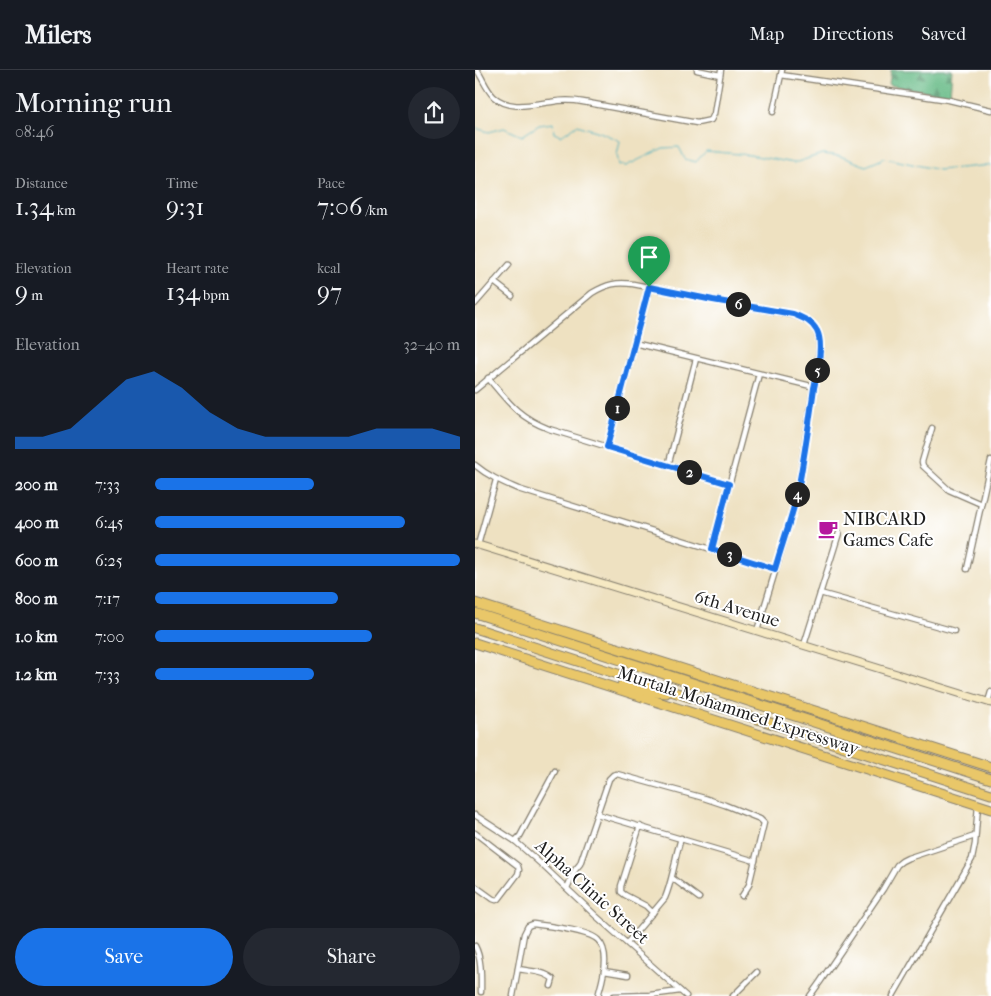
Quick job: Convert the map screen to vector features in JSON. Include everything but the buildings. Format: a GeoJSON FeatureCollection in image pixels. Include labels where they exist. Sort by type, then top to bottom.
{"type":"FeatureCollection","features":[{"type":"Feature","properties":{"kind":"highway","name":"Murtala Mohammed Expressway"},"geometry":{"type":"LineString","coordinates":[[475,603],[991,767]]}},
{"type":"Feature","properties":{"kind":"highway","name":"Murtala Mohammed Expressway"},"geometry":{"type":"LineString","coordinates":[[475,613],[991,778]]}},
{"type":"Feature","properties":{"kind":"highway","name":"Murtala Mohammed Expressway"},"geometry":{"type":"LineString","coordinates":[[475,628],[991,794]]}},
{"type":"Feature","properties":{"kind":"highway","name":"Murtala Mohammed Expressway"},"geometry":{"type":"LineString","coordinates":[[475,643],[991,809]]}},
{"type":"Feature","properties":{"kind":"highway"},"geometry":{"type":"LineString","coordinates":[[623,650],[662,673]]}},
{"type":"Feature","properties":{"kind":"highway"},"geometry":{"type":"LineString","coordinates":[[573,675],[604,680],[652,692],[681,694]]}},
{"type":"Feature","properties":{"kind":"street"},"geometry":{"type":"LineString","coordinates":[[477,70],[495,98],[505,104],[516,106],[569,100],[697,123],[711,120],[715,114],[721,72],[697,70]]}},
{"type":"Feature","properties":{"kind":"street"},"geometry":{"type":"LineString","coordinates":[[773,112],[782,73],[949,100],[991,110]]}},
{"type":"Feature","properties":{"kind":"street"},"geometry":{"type":"LineString","coordinates":[[475,304],[509,265]]}},
{"type":"Feature","properties":{"kind":"street"},"geometry":{"type":"LineString","coordinates":[[494,282],[512,296]]}},
{"type":"Feature","properties":{"kind":"street"},"geometry":{"type":"LineString","coordinates":[[475,390],[592,293],[610,284],[620,282],[649,287],[793,314],[805,318],[818,332],[819,350],[815,387],[796,496],[757,631]]}},
{"type":"Feature","properties":{"kind":"street"},"geometry":{"type":"LineString","coordinates":[[607,447],[649,287]]}},
{"type":"Feature","properties":{"kind":"street"},"geometry":{"type":"LineString","coordinates":[[635,343],[815,387]]}},
{"type":"Feature","properties":{"kind":"street"},"geometry":{"type":"LineString","coordinates":[[668,466],[696,359]]}},
{"type":"Feature","properties":{"kind":"street"},"geometry":{"type":"LineString","coordinates":[[712,549],[759,374]]}},
{"type":"Feature","properties":{"kind":"street"},"geometry":{"type":"LineString","coordinates":[[488,378],[515,409],[535,424],[729,484]]}},
{"type":"Feature","properties":{"kind":"street"},"geometry":{"type":"LineString","coordinates":[[932,428],[922,462],[923,466],[949,490],[981,504]]}},
{"type":"Feature","properties":{"kind":"street"},"geometry":{"type":"LineString","coordinates":[[967,569],[991,460]]}},
{"type":"Feature","properties":{"kind":"street"},"geometry":{"type":"LineString","coordinates":[[475,465],[496,480],[527,491],[775,569]]}},
{"type":"Feature","properties":{"kind":"street"},"geometry":{"type":"LineString","coordinates":[[476,544],[496,480]]}},
{"type":"Feature","properties":{"kind":"street"},"geometry":{"type":"LineString","coordinates":[[803,646],[839,532]]}},
{"type":"Feature","properties":{"kind":"street","name":"6th Avenue"},"geometry":{"type":"LineString","coordinates":[[476,544],[990,703]]}},
{"type":"Feature","properties":{"kind":"street"},"geometry":{"type":"LineString","coordinates":[[820,593],[954,631]]}},
{"type":"Feature","properties":{"kind":"street"},"geometry":{"type":"LineString","coordinates":[[990,703],[991,692]]}},
{"type":"Feature","properties":{"kind":"street"},"geometry":{"type":"LineString","coordinates":[[515,841],[520,836],[555,772]]}},
{"type":"Feature","properties":{"kind":"street"},"geometry":{"type":"LineString","coordinates":[[567,888],[579,864],[605,788],[609,779],[617,774],[725,804],[760,819],[763,823],[755,861],[749,885],[742,896]]}},
{"type":"Feature","properties":{"kind":"street"},"geometry":{"type":"LineString","coordinates":[[895,995],[972,859],[978,805]]}},
{"type":"Feature","properties":{"kind":"street"},"geometry":{"type":"LineString","coordinates":[[597,814],[755,861]]}},
{"type":"Feature","properties":{"kind":"street","name":"Alpha Clinic Street"},"geometry":{"type":"LineString","coordinates":[[475,815],[515,841],[686,996]]}},
{"type":"Feature","properties":{"kind":"street"},"geometry":{"type":"LineString","coordinates":[[640,826],[621,886],[621,892],[653,912]]}},
{"type":"Feature","properties":{"kind":"street"},"geometry":{"type":"LineString","coordinates":[[475,833],[518,866],[519,870],[499,899],[493,899],[475,886]]}},
{"type":"Feature","properties":{"kind":"street"},"geometry":{"type":"LineString","coordinates":[[810,996],[897,865],[908,858],[975,836]]}},
{"type":"Feature","properties":{"kind":"street"},"geometry":{"type":"LineString","coordinates":[[627,943],[665,898],[673,878],[681,838]]}},
{"type":"Feature","properties":{"kind":"street"},"geometry":{"type":"LineString","coordinates":[[673,878],[699,898]]}},
{"type":"Feature","properties":{"kind":"street"},"geometry":{"type":"LineString","coordinates":[[513,996],[523,934],[527,926],[533,924],[585,933],[596,938],[601,944],[605,963],[599,996]]}},
{"type":"Feature","properties":{"kind":"street"},"geometry":{"type":"LineString","coordinates":[[475,946],[480,968],[481,992]]}},
{"type":"Feature","properties":{"kind":"street"},"geometry":{"type":"LineString","coordinates":[[517,969],[549,976],[553,979],[551,986]]}},
{"type":"Feature","properties":{"kind":"street"},"geometry":{"type":"LineString","coordinates":[[604,971],[628,975]]}},
{"type":"Feature","properties":{"kind":"street"},"geometry":{"type":"LineString","coordinates":[[733,996],[757,972]]}},
{"type":"Feature","properties":{"kind":"street"},"geometry":{"type":"LineString","coordinates":[[614,996],[650,995],[680,990]]}},
{"type":"Feature","properties":{"kind":"green space"},"geometry":{"type":"Polygon","coordinates":[[[891,70],[952,70],[950,95],[889,85],[891,70]]]}},
{"type":"Feature","properties":{"kind":"waterway"},"geometry":{"type":"LineString","coordinates":[[475,128],[489,132],[504,128],[522,136],[539,125],[553,123],[554,133],[561,136],[577,125],[620,141],[617,155],[619,165],[626,166],[663,148],[679,147],[685,159],[696,162],[706,151],[750,155],[794,163],[822,154],[840,156],[866,166],[885,158],[939,170],[991,165]]}},
{"type":"Feature","properties":{"kind":"place","name":"NIBCARD Games Cafe"},"geometry":{"type":"Point","coordinates":[828,529]}},
{"type":"Feature","properties":{"kind":"route"},"geometry":{"type":"LineString","coordinates":[[649,287],[793,314],[805,318],[818,332],[817,373],[800,476],[775,569],[712,549],[729,484],[607,447],[649,287]]}}]}
